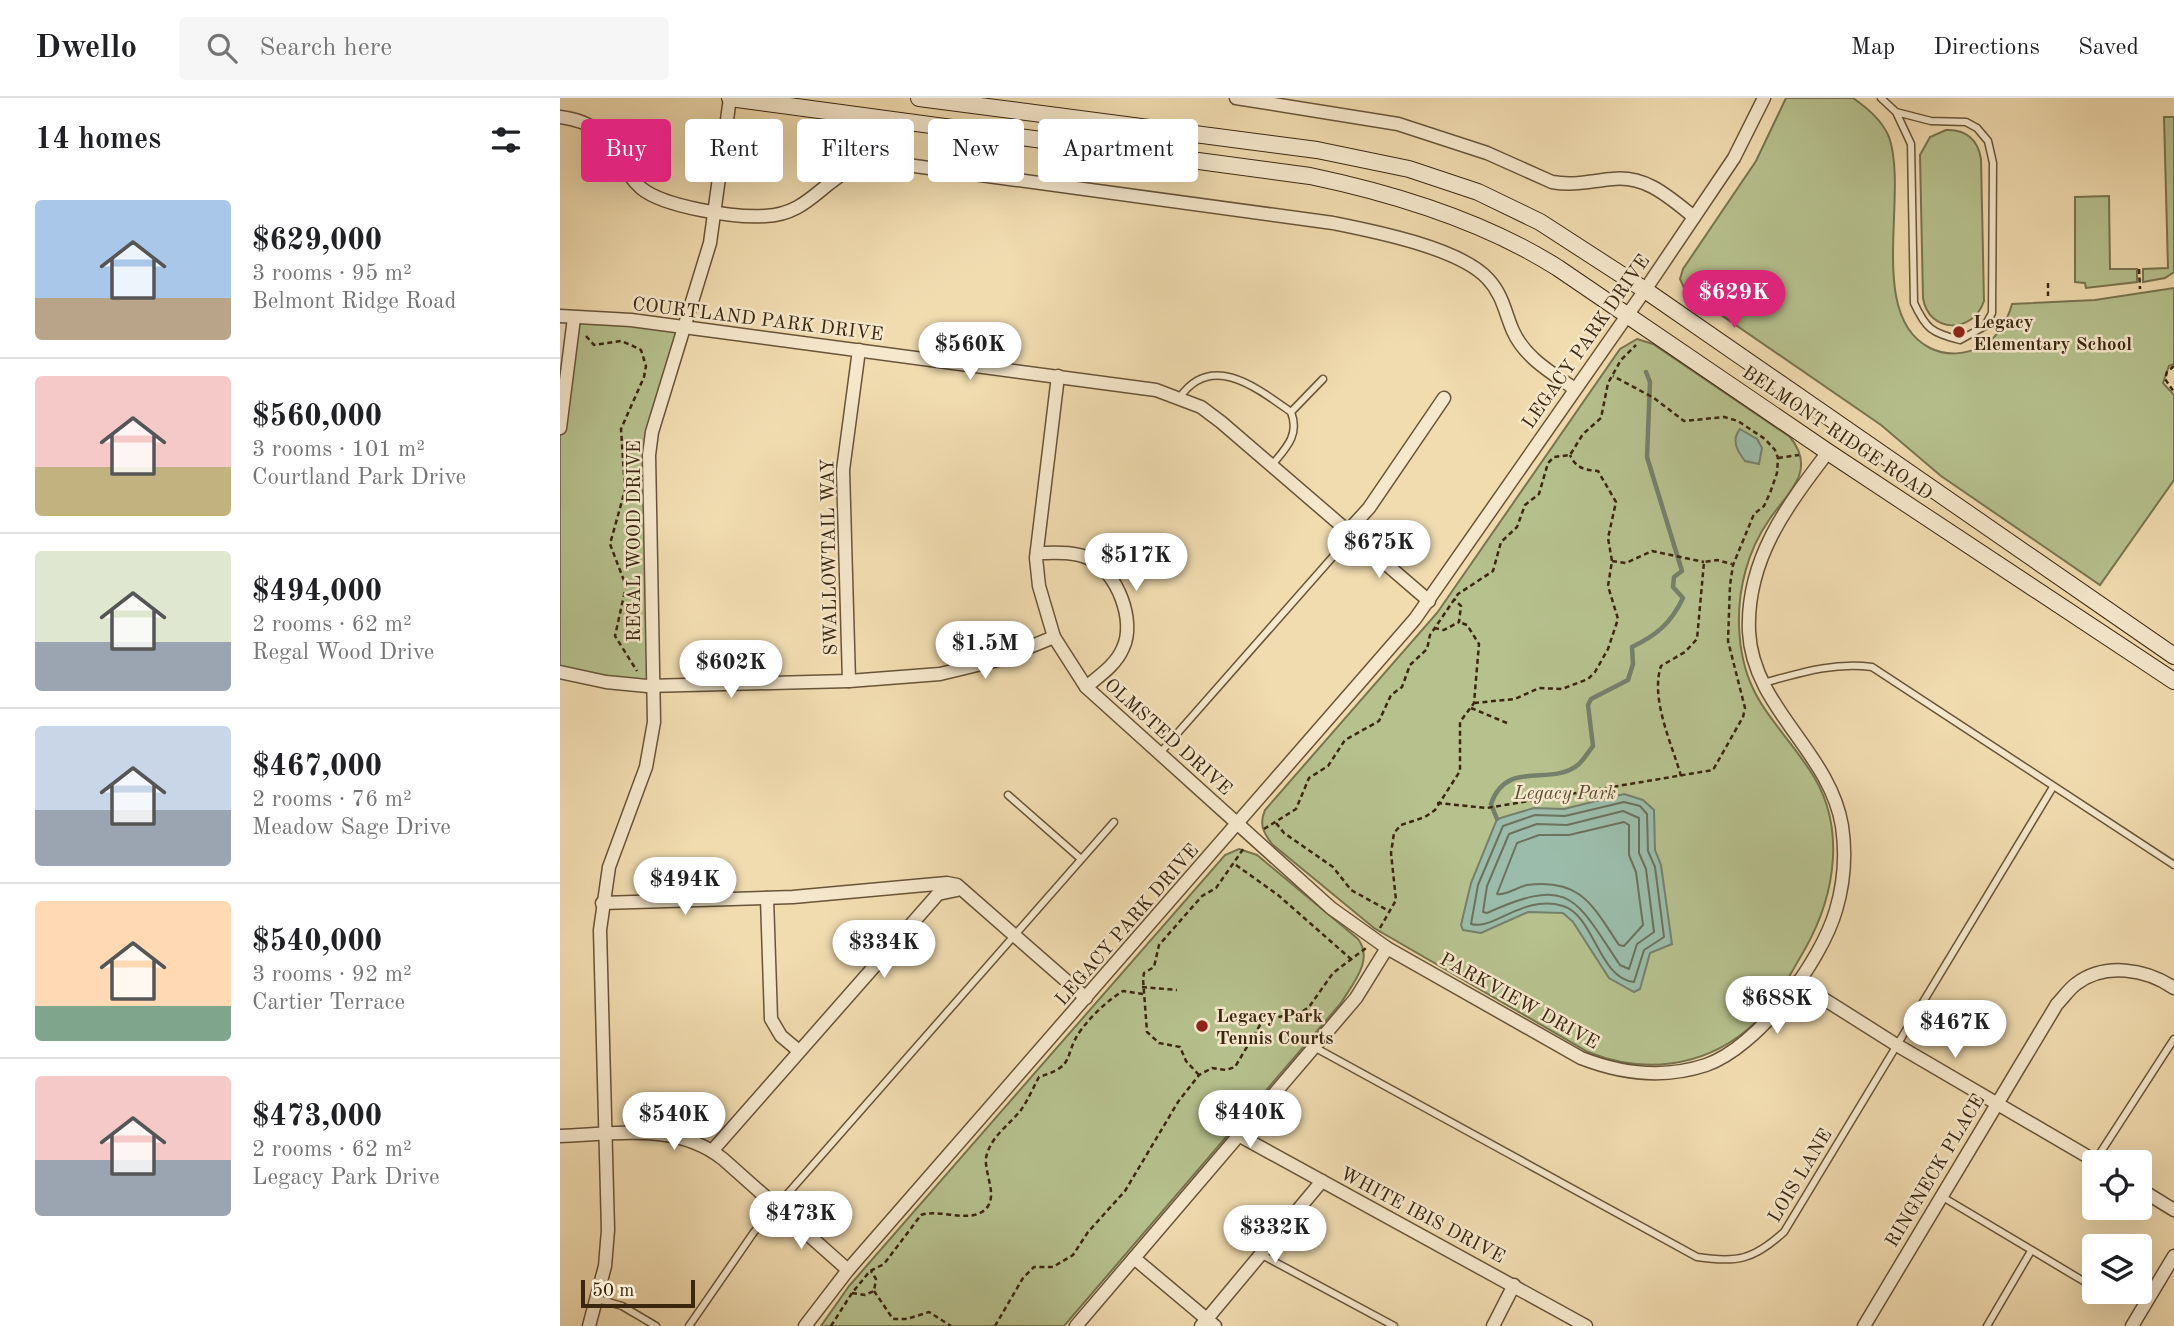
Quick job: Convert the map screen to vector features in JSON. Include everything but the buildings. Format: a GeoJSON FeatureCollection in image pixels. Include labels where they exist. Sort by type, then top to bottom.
{"type":"FeatureCollection","features":[{"type":"Feature","properties":{"kind":"main road","name":"BELMONT RIDGE ROAD"},"geometry":{"type":"LineString","coordinates":[[730,98],[1310,176],[1348,184],[1451,216],[1508,240],[1546,260],[1828,452],[2174,681]]}},
{"type":"Feature","properties":{"kind":"main road","name":"BELMONT RIDGE ROAD"},"geometry":{"type":"LineString","coordinates":[[919,98],[1252,140],[1409,169],[1478,192],[1540,222],[1645,290],[2174,656]]}},
{"type":"Feature","properties":{"kind":"street","name":"REGAL WOOD DRIVE"},"geometry":{"type":"LineString","coordinates":[[589,1326],[597,1299],[608,1230],[600,930],[609,867],[652,742],[649,455],[657,411],[709,243],[730,98]]}},
{"type":"Feature","properties":{"kind":"street"},"geometry":{"type":"LineString","coordinates":[[1236,98],[1398,124],[1487,153],[1560,183],[1583,185],[1613,179],[1631,179],[1663,192],[1694,217]]}},
{"type":"Feature","properties":{"kind":"street","name":"LEGACY PARK DRIVE"},"geometry":{"type":"LineString","coordinates":[[805,1326],[848,1270],[1239,825],[1429,601],[1734,158],[1764,98]]}},
{"type":"Feature","properties":{"kind":"street"},"geometry":{"type":"LineString","coordinates":[[560,117],[587,124],[601,134],[612,145],[629,174],[654,197],[671,204],[714,211],[780,215],[813,198],[847,169],[878,161],[1333,222],[1400,239],[1442,252],[1476,268],[1500,295],[1520,345],[1532,359],[1575,389]]}},
{"type":"Feature","properties":{"kind":"street","name":"COURTLAND PARK DRIVE"},"geometry":{"type":"LineString","coordinates":[[560,316],[631,320],[1157,390],[1180,397],[1221,422],[1350,533]]}},
{"type":"Feature","properties":{"kind":"street"},"geometry":{"type":"LineString","coordinates":[[561,422],[574,318]]}},
{"type":"Feature","properties":{"kind":"street","name":"SWALLOWTAIL WAY"},"geometry":{"type":"LineString","coordinates":[[849,681],[843,470],[859,350]]}},
{"type":"Feature","properties":{"kind":"street","name":"OLMSTED DRIVE"},"geometry":{"type":"LineString","coordinates":[[1058,376],[1037,553],[1039,586],[1054,637],[1086,687],[1239,825]]}},
{"type":"Feature","properties":{"kind":"street"},"geometry":{"type":"LineString","coordinates":[[1429,601],[1350,533],[1444,398]]}},
{"type":"Feature","properties":{"kind":"street","name":"PARKVIEW DRIVE"},"geometry":{"type":"LineString","coordinates":[[1239,825],[1331,908],[1373,939],[1581,1058],[1617,1071],[1639,1074],[1672,1072],[1706,1064],[1733,1051],[1765,1026],[1797,982],[1835,913],[1842,885],[1842,826],[1837,804],[1816,761],[1778,710],[1763,683],[1753,661],[1749,635],[1749,604],[1757,564],[1778,520],[1828,452]]}},
{"type":"Feature","properties":{"kind":"street"},"geometry":{"type":"LineString","coordinates":[[1037,553],[1075,554],[1090,559],[1113,580],[1125,610],[1128,634],[1124,648],[1116,661],[1086,687]]}},
{"type":"Feature","properties":{"kind":"street"},"geometry":{"type":"LineString","coordinates":[[560,672],[606,682],[650,686],[849,681],[969,668],[1054,637]]}},
{"type":"Feature","properties":{"kind":"street"},"geometry":{"type":"LineString","coordinates":[[603,903],[767,898],[947,883],[964,891],[1086,998]]}},
{"type":"Feature","properties":{"kind":"street"},"geometry":{"type":"LineString","coordinates":[[712,1151],[938,894],[955,889],[964,891]]}},
{"type":"Feature","properties":{"kind":"street"},"geometry":{"type":"LineString","coordinates":[[767,898],[772,1019],[781,1036],[799,1051]]}},
{"type":"Feature","properties":{"kind":"street"},"geometry":{"type":"LineString","coordinates":[[1076,1326],[1356,998],[1387,948]]}},
{"type":"Feature","properties":{"kind":"street","name":"RINGNECK PLACE"},"geometry":{"type":"LineString","coordinates":[[1864,1326],[2057,1004],[2076,983],[2101,973],[2123,969],[2139,972],[2174,988]]}},
{"type":"Feature","properties":{"kind":"street"},"geometry":{"type":"LineString","coordinates":[[1797,982],[1895,1044],[2082,1153]]}},
{"type":"Feature","properties":{"kind":"street"},"geometry":{"type":"LineString","coordinates":[[560,1136],[662,1133],[682,1137],[712,1151],[848,1270]]}},
{"type":"Feature","properties":{"kind":"street","name":"WHITE IBIS DRIVE"},"geometry":{"type":"LineString","coordinates":[[1240,1136],[1586,1326]]}},
{"type":"Feature","properties":{"kind":"street"},"geometry":{"type":"LineString","coordinates":[[1133,1258],[1207,1324],[1322,1181]]}},
{"type":"Feature","properties":{"kind":"street"},"geometry":{"type":"LineString","coordinates":[[2152,1196],[2174,1210]]}},
{"type":"Feature","properties":{"kind":"street"},"geometry":{"type":"LineString","coordinates":[[2132,1326],[2174,1256]]}},
{"type":"Feature","properties":{"kind":"street"},"geometry":{"type":"LineString","coordinates":[[1493,1326],[1514,1285]]}},
{"type":"Feature","properties":{"kind":"lane"},"geometry":{"type":"LineString","coordinates":[[1881,98],[1896,112],[1911,144],[1913,303],[1924,324],[1939,335],[1960,340],[1985,326],[1992,313],[1993,163],[1988,142],[1977,128],[1966,122],[1931,121],[1896,112]]}},
{"type":"Feature","properties":{"kind":"lane"},"geometry":{"type":"LineString","coordinates":[[1180,397],[1193,381],[1213,374],[1250,385],[1291,412],[1296,428],[1291,442],[1272,466]]}},
{"type":"Feature","properties":{"kind":"lane"},"geometry":{"type":"LineString","coordinates":[[1291,412],[1323,379]]}},
{"type":"Feature","properties":{"kind":"lane"},"geometry":{"type":"LineString","coordinates":[[1159,754],[1350,533]]}},
{"type":"Feature","properties":{"kind":"lane"},"geometry":{"type":"LineString","coordinates":[[1763,683],[1819,668],[1849,664],[1872,667],[2174,864]]}},
{"type":"Feature","properties":{"kind":"lane","name":"LOIS LANE"},"geometry":{"type":"LineString","coordinates":[[1314,1047],[1697,1257],[1724,1261],[1765,1250],[1784,1232],[1895,1044],[2053,787]]}},
{"type":"Feature","properties":{"kind":"lane"},"geometry":{"type":"LineString","coordinates":[[1008,795],[1081,859]]}},
{"type":"Feature","properties":{"kind":"lane"},"geometry":{"type":"LineString","coordinates":[[689,1326],[754,1232],[1114,821]]}},
{"type":"Feature","properties":{"kind":"lane"},"geometry":{"type":"LineString","coordinates":[[2103,1150],[2174,1039]]}},
{"type":"Feature","properties":{"kind":"lane"},"geometry":{"type":"LineString","coordinates":[[1941,1196],[2082,1280]]}},
{"type":"Feature","properties":{"kind":"lane"},"geometry":{"type":"LineString","coordinates":[[1987,1326],[2031,1251]]}},
{"type":"Feature","properties":{"kind":"lane"},"geometry":{"type":"LineString","coordinates":[[1262,1255],[1394,1326]]}},
{"type":"Feature","properties":{"kind":"lane"},"geometry":{"type":"LineString","coordinates":[[597,1299],[622,1306],[656,1326]]}},
{"type":"Feature","properties":{"kind":"path"},"geometry":{"type":"LineString","coordinates":[[2139,269],[2140,289]]}},
{"type":"Feature","properties":{"kind":"path"},"geometry":{"type":"LineString","coordinates":[[2048,283],[2048,296]]}},
{"type":"Feature","properties":{"kind":"path"},"geometry":{"type":"LineString","coordinates":[[574,318],[594,345],[621,341],[641,351],[645,358],[645,377],[621,429],[625,490],[610,544],[626,586],[615,636],[618,646],[650,686]]}},
{"type":"Feature","properties":{"kind":"path"},"geometry":{"type":"LineString","coordinates":[[1570,455],[1583,434],[1601,418],[1612,376],[1621,360],[1636,345]]}},
{"type":"Feature","properties":{"kind":"path"},"geometry":{"type":"LineString","coordinates":[[2174,366],[2167,372],[2165,379],[2174,392]]}},
{"type":"Feature","properties":{"kind":"path"},"geometry":{"type":"LineString","coordinates":[[1437,803],[1487,808],[1713,770],[1745,708],[1728,641],[1728,604],[1733,565],[1754,514],[1764,506],[1777,472],[1778,458],[1775,450],[1765,439],[1738,421],[1724,417],[1684,421],[1654,398],[1612,376]]}},
{"type":"Feature","properties":{"kind":"path"},"geometry":{"type":"LineString","coordinates":[[1474,704],[1515,699],[1539,688],[1562,689],[1588,679],[1608,649],[1618,619],[1608,586],[1612,561],[1608,538],[1616,502],[1598,471],[1585,470],[1574,463],[1570,455]]}},
{"type":"Feature","properties":{"kind":"path"},"geometry":{"type":"LineString","coordinates":[[1199,1075],[1186,1061],[1180,1047],[1152,1039],[1147,1032],[1147,1007],[1142,987],[1144,973],[1154,967],[1159,945],[1235,864],[1240,853],[1253,838],[1296,809],[1310,778],[1328,766],[1345,740],[1379,721],[1391,695],[1402,687],[1410,665],[1427,649],[1434,628],[1454,599],[1463,588],[1493,571],[1501,542],[1517,527],[1518,516],[1525,505],[1539,494],[1548,463],[1554,457],[1570,455]]}},
{"type":"Feature","properties":{"kind":"path"},"geometry":{"type":"LineString","coordinates":[[1778,458],[1799,455]]}},
{"type":"Feature","properties":{"kind":"path"},"geometry":{"type":"LineString","coordinates":[[1612,561],[1626,563],[1645,552],[1665,552],[1704,562],[1717,560],[1733,565]]}},
{"type":"Feature","properties":{"kind":"path"},"geometry":{"type":"LineString","coordinates":[[1681,776],[1658,693],[1658,674],[1661,666],[1685,652],[1697,639],[1704,562]]}},
{"type":"Feature","properties":{"kind":"path"},"geometry":{"type":"LineString","coordinates":[[1454,599],[1461,606],[1459,622]]}},
{"type":"Feature","properties":{"kind":"path"},"geometry":{"type":"LineString","coordinates":[[995,1326],[1023,1278],[1034,1267],[1064,1263],[1125,1191],[1178,1102],[1199,1075],[1212,1068],[1226,1070],[1235,1067],[1260,1025],[1267,1019],[1300,1013],[1309,1007],[1333,973],[1362,954],[1373,939],[1396,900],[1391,853],[1394,833],[1408,821],[1429,815],[1460,771],[1460,722],[1474,704],[1478,638],[1467,625],[1459,622]]}},
{"type":"Feature","properties":{"kind":"path"},"geometry":{"type":"LineString","coordinates":[[1434,628],[1444,631],[1459,622]]}},
{"type":"Feature","properties":{"kind":"path"},"geometry":{"type":"LineString","coordinates":[[1471,708],[1507,723]]}},
{"type":"Feature","properties":{"kind":"path"},"geometry":{"type":"LineString","coordinates":[[1276,823],[1284,833],[1333,867],[1351,890],[1389,911]]}},
{"type":"Feature","properties":{"kind":"path"},"geometry":{"type":"LineString","coordinates":[[1235,864],[1278,895],[1352,960]]}},
{"type":"Feature","properties":{"kind":"path"},"geometry":{"type":"LineString","coordinates":[[1142,987],[1177,990]]}},
{"type":"Feature","properties":{"kind":"path"},"geometry":{"type":"LineString","coordinates":[[831,1326],[852,1293],[870,1271],[884,1264],[921,1215],[929,1212],[974,1213],[988,1205],[991,1196],[986,1158],[990,1148],[1008,1122],[1022,1108],[1040,1077],[1058,1072],[1066,1064],[1082,1030],[1111,999],[1123,991],[1143,994]]}},
{"type":"Feature","properties":{"kind":"path"},"geometry":{"type":"LineString","coordinates":[[870,1271],[876,1279],[874,1291],[893,1319],[907,1320],[929,1312],[936,1313],[951,1326]]}},
{"type":"Feature","properties":{"kind":"path"},"geometry":{"type":"LineString","coordinates":[[852,1293],[866,1296],[874,1291]]}},
{"type":"Feature","properties":{"kind":"green space","name":"Legacy Elementary School"},"geometry":{"type":"Polygon","coordinates":[[[1786,98],[1853,98],[1874,115],[1886,131],[1894,161],[1894,282],[1899,310],[1911,332],[1930,348],[1956,353],[1982,346],[2002,328],[2012,304],[2095,300],[2174,288],[2174,364],[2169,366],[2163,383],[2174,395],[2174,480],[2100,585],[1941,476],[1881,425],[1685,290],[1680,279],[1683,269],[1756,161],[1786,98]]]}},
{"type":"Feature","properties":{"kind":"green space"},"geometry":{"type":"Polygon","coordinates":[[[2164,117],[2174,117],[2174,272],[2165,278],[2143,282],[2143,269],[2168,268],[2164,117]]]}},
{"type":"Feature","properties":{"kind":"green space"},"geometry":{"type":"Polygon","coordinates":[[[1946,130],[1959,131],[1970,137],[1977,146],[1981,159],[1984,301],[1971,320],[1952,325],[1934,318],[1927,310],[1923,298],[1920,155],[1930,137],[1946,130]]]}},
{"type":"Feature","properties":{"kind":"green space"},"geometry":{"type":"Polygon","coordinates":[[[2109,196],[2110,269],[2137,269],[2137,282],[2086,288],[2085,283],[2075,282],[2075,197],[2109,196]]]}},
{"type":"Feature","properties":{"kind":"green space"},"geometry":{"type":"Polygon","coordinates":[[[574,318],[684,327],[652,432],[653,686],[560,672],[560,428],[574,318]]]}},
{"type":"Feature","properties":{"kind":"green space","name":"Legacy Park"},"geometry":{"type":"Polygon","coordinates":[[[1637,339],[1653,344],[1790,437],[1798,450],[1801,460],[1799,476],[1755,544],[1746,570],[1739,611],[1741,649],[1746,670],[1762,704],[1821,790],[1833,836],[1830,882],[1816,928],[1765,1013],[1747,1030],[1710,1053],[1691,1059],[1650,1065],[1608,1059],[1588,1052],[1374,928],[1272,844],[1262,824],[1265,810],[1437,613],[1620,349],[1637,339]]]}},
{"type":"Feature","properties":{"kind":"green space"},"geometry":{"type":"Polygon","coordinates":[[[1239,849],[1257,855],[1358,939],[1364,955],[1363,963],[1341,1003],[1064,1326],[821,1326],[849,1286],[1225,855],[1239,849]]]}},
{"type":"Feature","properties":{"kind":"water"},"geometry":{"type":"Polygon","coordinates":[[[1740,429],[1757,439],[1762,448],[1759,464],[1745,461],[1740,453],[1736,437],[1740,429]]]}},
{"type":"Feature","properties":{"kind":"water"},"geometry":{"type":"Polygon","coordinates":[[[1624,794],[1643,800],[1654,810],[1655,850],[1661,865],[1672,944],[1650,953],[1640,989],[1634,992],[1609,978],[1573,922],[1563,913],[1528,912],[1481,933],[1463,930],[1461,925],[1471,883],[1497,819],[1534,808],[1564,809],[1624,794]]]}},
{"type":"Feature","properties":{"kind":"waterway"},"geometry":{"type":"LineString","coordinates":[[1497,819],[1491,804],[1498,790],[1508,782],[1518,777],[1568,771],[1581,762],[1593,746],[1588,705],[1591,699],[1628,680],[1633,664],[1632,647],[1662,627],[1683,598],[1673,587],[1674,577],[1682,571],[1647,457],[1650,382],[1646,372]]}},
{"type":"Feature","properties":{"kind":"place","name":"Legacy Elementary School"},"geometry":{"type":"Point","coordinates":[1959,332]}},
{"type":"Feature","properties":{"kind":"place","name":"Legacy Park Tennis Courts"},"geometry":{"type":"Point","coordinates":[1202,1026]}}]}
